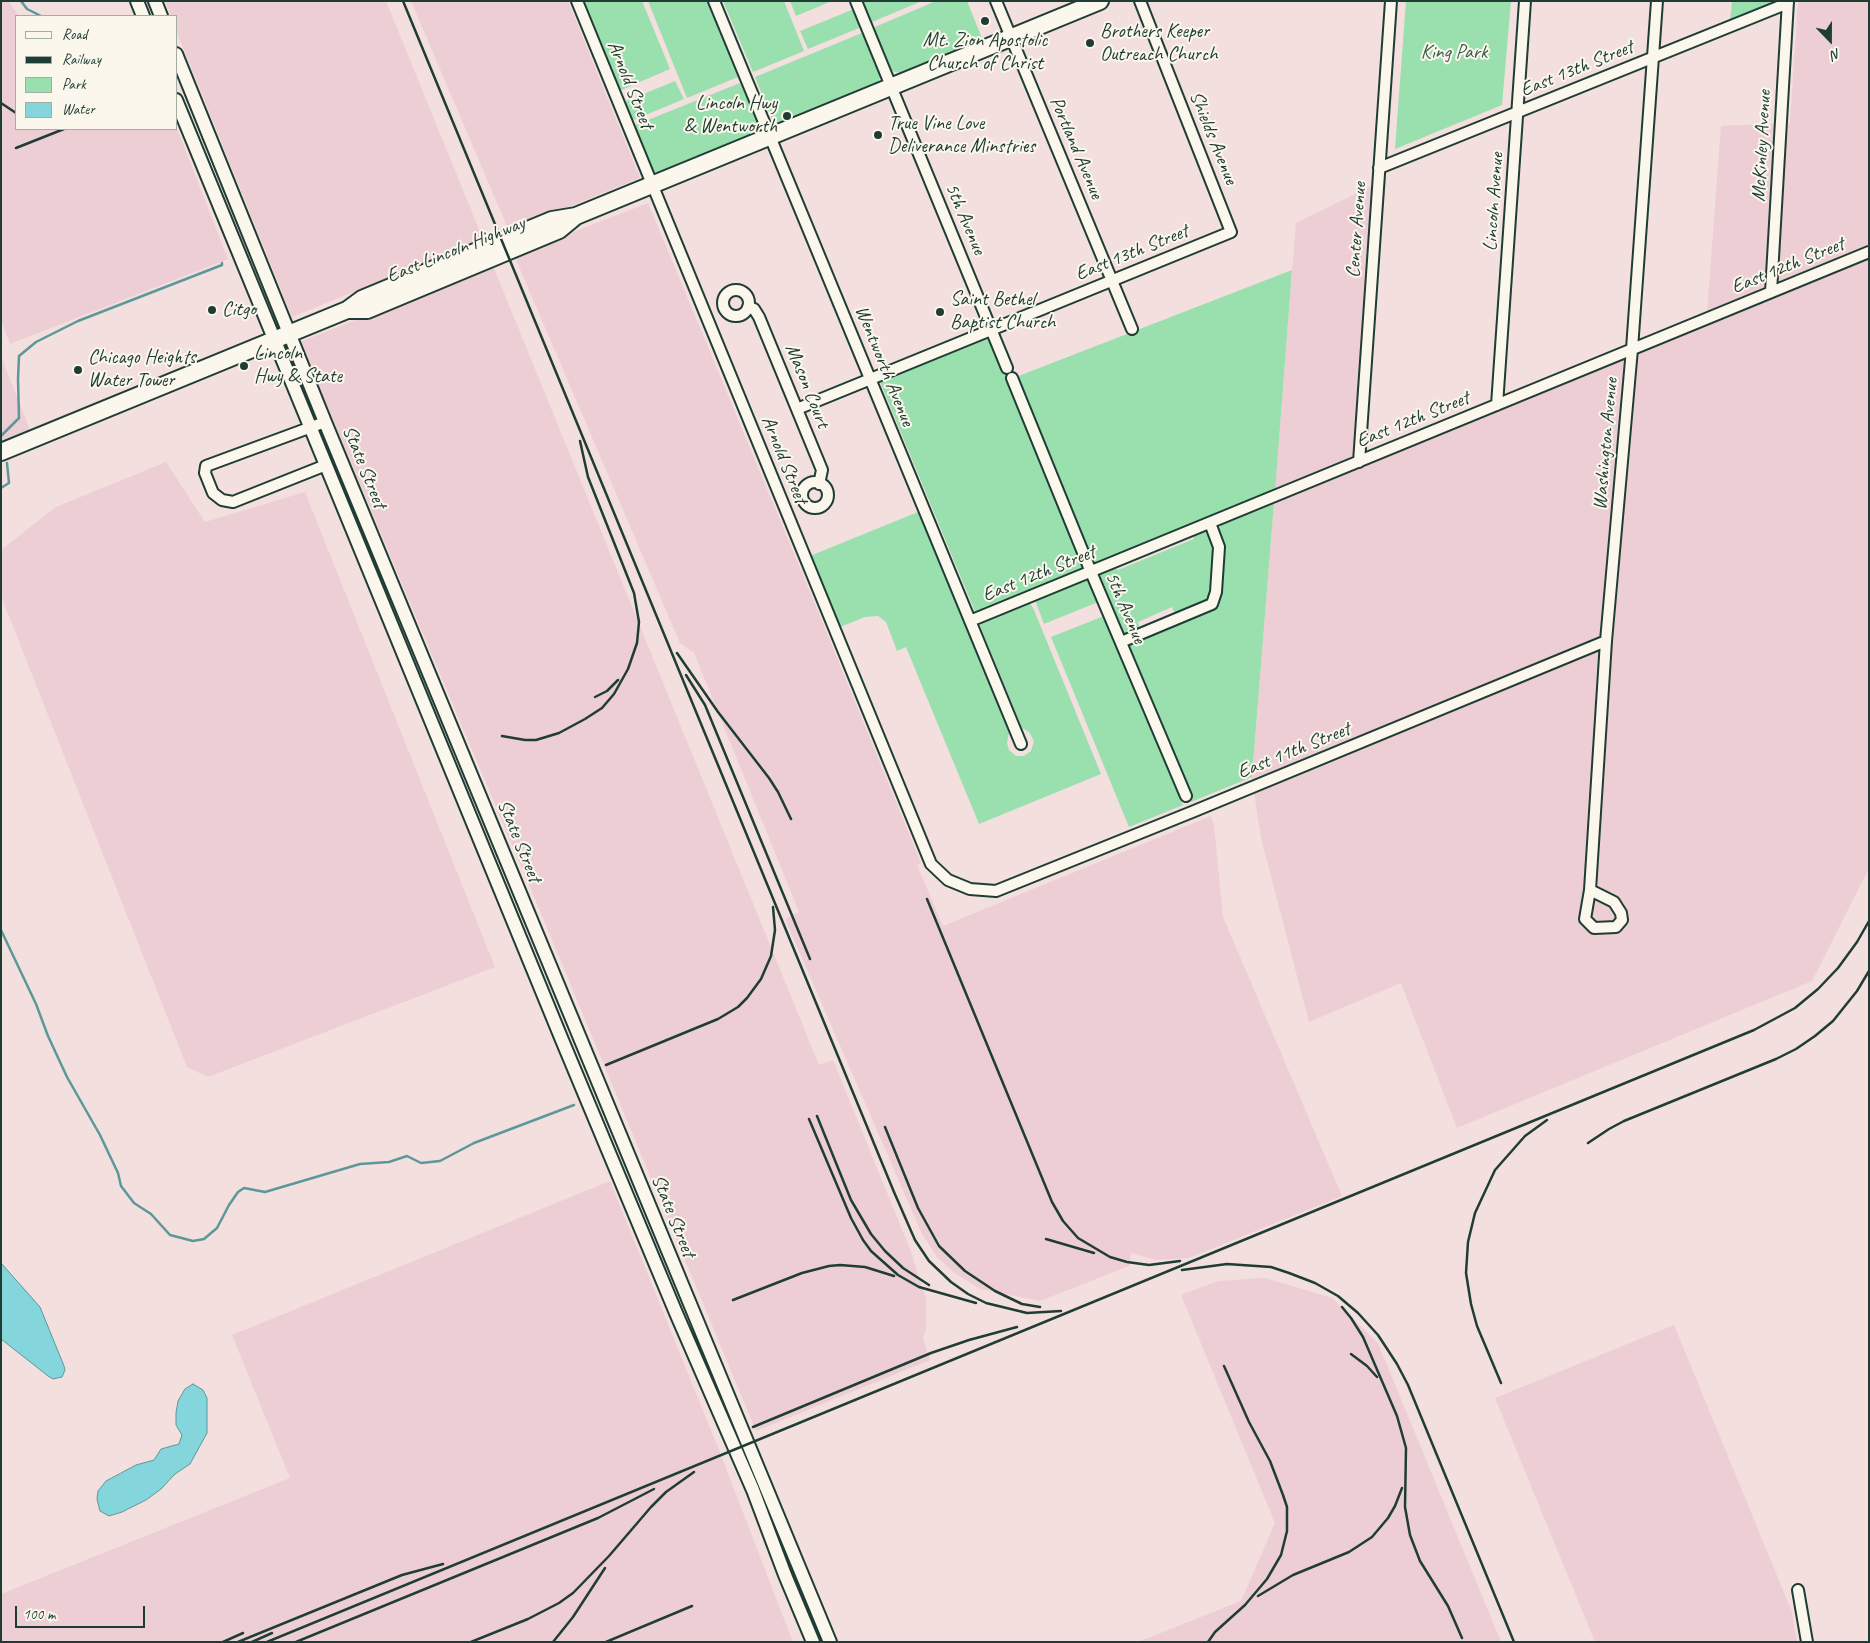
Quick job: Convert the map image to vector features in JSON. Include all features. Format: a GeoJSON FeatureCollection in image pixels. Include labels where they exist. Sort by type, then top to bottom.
{"type":"FeatureCollection","features":[{"type":"Feature","properties":{"kind":"main road","name":"East Lincoln Highway"},"geometry":{"type":"LineString","coordinates":[[1,452],[282,337],[346,310],[362,299],[552,220],[576,216],[1100,1]]}},
{"type":"Feature","properties":{"kind":"street"},"geometry":{"type":"LineString","coordinates":[[137,1],[143,15]]}},
{"type":"Feature","properties":{"kind":"street"},"geometry":{"type":"LineString","coordinates":[[155,1],[161,15]]}},
{"type":"Feature","properties":{"kind":"street","name":"Arnold Street"},"geometry":{"type":"LineString","coordinates":[[577,1],[931,864],[948,880],[970,889],[996,891]]}},
{"type":"Feature","properties":{"kind":"street","name":"Wentworth Avenue"},"geometry":{"type":"LineString","coordinates":[[714,1],[1021,744]]}},
{"type":"Feature","properties":{"kind":"street","name":"5th Avenue"},"geometry":{"type":"LineString","coordinates":[[856,1],[1091,572],[1186,796]]}},
{"type":"Feature","properties":{"kind":"street","name":"Portland Avenue"},"geometry":{"type":"LineString","coordinates":[[996,1],[1132,329]]}},
{"type":"Feature","properties":{"kind":"street","name":"Shields Avenue"},"geometry":{"type":"LineString","coordinates":[[1140,1],[1231,232]]}},
{"type":"Feature","properties":{"kind":"street","name":"Center Avenue"},"geometry":{"type":"LineString","coordinates":[[1360,462],[1391,1]]}},
{"type":"Feature","properties":{"kind":"street","name":"Lincoln Avenue"},"geometry":{"type":"LineString","coordinates":[[1497,405],[1525,1]]}},
{"type":"Feature","properties":{"kind":"street","name":"Washington Avenue"},"geometry":{"type":"LineString","coordinates":[[1590,890],[1606,641],[1632,349],[1658,1]]}},
{"type":"Feature","properties":{"kind":"street","name":"East 13th Street"},"geometry":{"type":"LineString","coordinates":[[1379,168],[1788,2]]}},
{"type":"Feature","properties":{"kind":"street","name":"McKinley Avenue"},"geometry":{"type":"LineString","coordinates":[[1771,292],[1788,2]]}},
{"type":"Feature","properties":{"kind":"street","name":"State Street"},"geometry":{"type":"LineString","coordinates":[[178,59],[282,337],[310,427],[672,1304],[749,1482],[813,1642]]}},
{"type":"Feature","properties":{"kind":"street","name":"State Street"},"geometry":{"type":"LineString","coordinates":[[178,104],[282,337],[325,422],[830,1642]]}},
{"type":"Feature","properties":{"kind":"street","name":"East 13th Street"},"geometry":{"type":"LineString","coordinates":[[797,409],[1231,232]]}},
{"type":"Feature","properties":{"kind":"street","name":"East 12th Street"},"geometry":{"type":"LineString","coordinates":[[970,621],[1869,252]]}},
{"type":"Feature","properties":{"kind":"street","name":"Mason Court"},"geometry":{"type":"LineString","coordinates":[[748,307],[754,310],[759,317],[822,470],[819,484]]}},
{"type":"Feature","properties":{"kind":"street"},"geometry":{"type":"LineString","coordinates":[[325,422],[206,466],[205,473],[213,493],[222,500],[233,502],[326,465]]}},
{"type":"Feature","properties":{"kind":"street"},"geometry":{"type":"LineString","coordinates":[[1121,642],[1212,604],[1216,592],[1219,552],[1210,523]]}},
{"type":"Feature","properties":{"kind":"street","name":"East 11th Street"},"geometry":{"type":"LineString","coordinates":[[996,891],[1606,641]]}},
{"type":"Feature","properties":{"kind":"street"},"geometry":{"type":"LineString","coordinates":[[1798,1590],[1806,1642]]}},
{"type":"Feature","properties":{"kind":"shaded area"},"geometry":{"type":"Polygon","coordinates":[[[1,1],[8,1],[18,15],[15,15],[15,130],[178,130],[228,259],[10,344],[1,320],[1,1]]]}},
{"type":"Feature","properties":{"kind":"shaded area"},"geometry":{"type":"Polygon","coordinates":[[[165,1],[386,1],[483,239],[292,317],[178,35],[178,15],[171,15],[165,1]]]}},
{"type":"Feature","properties":{"kind":"shaded area"},"geometry":{"type":"Polygon","coordinates":[[[411,1],[568,1],[640,178],[509,231],[411,1]]]}},
{"type":"Feature","properties":{"kind":"shaded area"},"geometry":{"type":"Polygon","coordinates":[[[1798,1],[1869,1],[1869,868],[1812,981],[1457,1128],[1401,983],[1309,1022],[1261,838],[1252,779],[1296,223],[1386,179],[1364,454],[1707,313],[1721,126],[1790,123],[1798,1]]]}},
{"type":"Feature","properties":{"kind":"shaded area"},"geometry":{"type":"Polygon","coordinates":[[[648,203],[921,863],[917,865],[943,926],[1211,816],[1214,825],[1223,917],[1342,1196],[1189,1258],[1157,1260],[1131,1253],[1129,1266],[1040,1301],[980,1289],[953,1272],[937,1257],[922,1234],[785,919],[799,912],[694,653],[680,643],[514,255],[648,203]]]}},
{"type":"Feature","properties":{"kind":"shaded area"},"geometry":{"type":"Polygon","coordinates":[[[493,266],[819,1065],[833,1060],[910,1249],[926,1298],[926,1328],[923,1339],[930,1360],[756,1431],[540,911],[300,342],[493,266]]]}},
{"type":"Feature","properties":{"kind":"shaded area"},"geometry":{"type":"Polygon","coordinates":[[[1,356],[30,430],[1,441],[1,356]]]}},
{"type":"Feature","properties":{"kind":"shaded area"},"geometry":{"type":"Polygon","coordinates":[[[166,462],[205,522],[305,492],[495,967],[208,1077],[187,1067],[1,596],[1,550],[56,507],[166,462]]]}},
{"type":"Feature","properties":{"kind":"shaded area"},"geometry":{"type":"Polygon","coordinates":[[[610,1181],[719,1450],[793,1642],[1,1642],[1,1594],[290,1478],[232,1335],[610,1181]]]}},
{"type":"Feature","properties":{"kind":"shaded area"},"geometry":{"type":"Polygon","coordinates":[[[1265,1278],[1332,1298],[1378,1343],[1501,1642],[1138,1642],[1241,1601],[1275,1523],[1181,1295],[1218,1281],[1265,1278]]]}},
{"type":"Feature","properties":{"kind":"shaded area"},"geometry":{"type":"Polygon","coordinates":[[[1674,1325],[1792,1612],[1797,1642],[1595,1642],[1495,1398],[1674,1325]]]}},
{"type":"Feature","properties":{"kind":"green space"},"geometry":{"type":"Polygon","coordinates":[[[583,1],[642,1],[670,69],[619,91],[583,1]]]}},
{"type":"Feature","properties":{"kind":"green space"},"geometry":{"type":"Polygon","coordinates":[[[648,1],[707,1],[738,77],[687,98],[648,1]]]}},
{"type":"Feature","properties":{"kind":"green space"},"geometry":{"type":"Polygon","coordinates":[[[723,1],[784,1],[804,51],[753,72],[723,1]]]}},
{"type":"Feature","properties":{"kind":"green space"},"geometry":{"type":"Polygon","coordinates":[[[790,1],[832,1],[796,16],[790,1]]]}},
{"type":"Feature","properties":{"kind":"green space"},"geometry":{"type":"Polygon","coordinates":[[[862,1],[922,1],[872,22],[862,1]]]}},
{"type":"Feature","properties":{"kind":"green space"},"geometry":{"type":"Polygon","coordinates":[[[936,1],[967,1],[983,41],[900,73],[892,71],[874,29],[875,27],[936,1]]]}},
{"type":"Feature","properties":{"kind":"green space","name":"King Park"},"geometry":{"type":"Polygon","coordinates":[[[1406,1],[1511,1],[1502,105],[1395,149],[1406,1]]]}},
{"type":"Feature","properties":{"kind":"green space"},"geometry":{"type":"Polygon","coordinates":[[[1732,1],[1779,1],[1730,21],[1732,1]]]}},
{"type":"Feature","properties":{"kind":"green space"},"geometry":{"type":"Polygon","coordinates":[[[854,9],[860,25],[859,28],[808,49],[800,31],[854,9]]]}},
{"type":"Feature","properties":{"kind":"green space"},"geometry":{"type":"Polygon","coordinates":[[[864,33],[881,74],[879,81],[779,123],[772,119],[755,77],[864,33]]]}},
{"type":"Feature","properties":{"kind":"green space"},"geometry":{"type":"Polygon","coordinates":[[[675,81],[684,99],[631,121],[624,102],[675,81]]]}},
{"type":"Feature","properties":{"kind":"green space"},"geometry":{"type":"Polygon","coordinates":[[[740,83],[758,123],[757,132],[658,173],[653,172],[633,126],[740,83]]]}},
{"type":"Feature","properties":{"kind":"green space"},"geometry":{"type":"Polygon","coordinates":[[[1292,270],[1275,492],[1094,566],[1016,377],[1292,270]]]}},
{"type":"Feature","properties":{"kind":"green space"},"geometry":{"type":"Polygon","coordinates":[[[988,337],[1011,389],[1083,569],[976,614],[880,382],[988,337]]]}},
{"type":"Feature","properties":{"kind":"green space"},"geometry":{"type":"Polygon","coordinates":[[[1274,502],[1252,777],[1191,802],[1128,651],[1129,645],[1215,608],[1219,600],[1223,565],[1220,526],[1223,523],[1274,502]]]}},
{"type":"Feature","properties":{"kind":"green space"},"geometry":{"type":"Polygon","coordinates":[[[918,512],[1009,732],[1007,743],[1009,750],[1016,756],[1024,756],[1031,751],[1034,741],[1029,732],[1022,728],[980,626],[981,622],[1030,603],[1101,774],[979,824],[906,647],[897,651],[886,622],[878,616],[865,617],[840,627],[810,556],[918,512]]]}},
{"type":"Feature","properties":{"kind":"green space"},"geometry":{"type":"Polygon","coordinates":[[[1206,531],[1209,533],[1214,548],[1209,600],[1178,614],[1175,614],[1172,607],[1138,622],[1140,630],[1126,635],[1122,633],[1098,578],[1099,574],[1113,567],[1118,570],[1194,539],[1193,535],[1206,531]]]}},
{"type":"Feature","properties":{"kind":"green space"},"geometry":{"type":"Polygon","coordinates":[[[1087,579],[1098,602],[1044,624],[1035,600],[1087,579]]]}},
{"type":"Feature","properties":{"kind":"green space"},"geometry":{"type":"Polygon","coordinates":[[[1104,616],[1183,805],[1129,827],[1051,637],[1104,616]]]}},
{"type":"Feature","properties":{"kind":"water"},"geometry":{"type":"Polygon","coordinates":[[[1,1263],[40,1307],[64,1366],[65,1370],[62,1377],[53,1379],[48,1376],[1,1339],[1,1263]]]}},
{"type":"Feature","properties":{"kind":"water"},"geometry":{"type":"Polygon","coordinates":[[[193,1384],[203,1390],[207,1398],[207,1433],[190,1464],[175,1474],[161,1489],[146,1500],[109,1516],[100,1511],[97,1499],[98,1491],[106,1481],[136,1465],[154,1460],[161,1449],[179,1444],[182,1435],[176,1425],[178,1401],[185,1389],[193,1384]]]}},
{"type":"Feature","properties":{"kind":"waterway"},"geometry":{"type":"LineString","coordinates":[[21,1],[27,9],[39,15]]}},
{"type":"Feature","properties":{"kind":"waterway"},"geometry":{"type":"LineString","coordinates":[[1,436],[19,418],[19,356],[36,342],[78,321],[222,265],[222,263]]}},
{"type":"Feature","properties":{"kind":"waterway"},"geometry":{"type":"LineString","coordinates":[[1,488],[9,483],[7,463]]}},
{"type":"Feature","properties":{"kind":"waterway"},"geometry":{"type":"LineString","coordinates":[[1,930],[36,1004],[67,1077],[100,1135],[118,1173],[121,1186],[134,1203],[151,1214],[170,1235],[193,1241],[204,1239],[217,1228],[229,1205],[238,1192],[244,1188],[265,1192],[360,1164],[389,1162],[407,1156],[421,1163],[440,1161],[474,1143],[574,1105]]}},
{"type":"Feature","properties":{"kind":"railway"},"geometry":{"type":"LineString","coordinates":[[403,1],[915,1240],[929,1261],[951,1282],[968,1294],[986,1303],[1027,1313],[1061,1311]]}},
{"type":"Feature","properties":{"kind":"railway"},"geometry":{"type":"LineString","coordinates":[[1,103],[15,112]]}},
{"type":"Feature","properties":{"kind":"railway"},"geometry":{"type":"LineString","coordinates":[[16,148],[61,130]]}},
{"type":"Feature","properties":{"kind":"railway"},"geometry":{"type":"LineString","coordinates":[[502,736],[536,740],[559,733],[602,708],[614,694],[628,669],[637,643],[639,622],[634,593],[588,477],[580,441]]}},
{"type":"Feature","properties":{"kind":"railway"},"geometry":{"type":"LineString","coordinates":[[677,653],[718,712],[769,778],[791,819]]}},
{"type":"Feature","properties":{"kind":"railway"},"geometry":{"type":"LineString","coordinates":[[686,675],[705,705],[810,959]]}},
{"type":"Feature","properties":{"kind":"railway"},"geometry":{"type":"LineString","coordinates":[[595,697],[607,691],[618,680]]}},
{"type":"Feature","properties":{"kind":"railway"},"geometry":{"type":"LineString","coordinates":[[927,899],[1052,1202],[1063,1221],[1078,1238],[1110,1257],[1149,1265],[1180,1261]]}},
{"type":"Feature","properties":{"kind":"railway"},"geometry":{"type":"LineString","coordinates":[[606,1065],[718,1019],[738,1007],[761,979],[771,956],[775,930],[773,907]]}},
{"type":"Feature","properties":{"kind":"railway"},"geometry":{"type":"LineString","coordinates":[[267,1642],[1754,1030],[1795,1008],[1818,989],[1838,968],[1857,942],[1869,921]]}},
{"type":"Feature","properties":{"kind":"railway"},"geometry":{"type":"LineString","coordinates":[[1588,1143],[1624,1121],[1776,1059],[1796,1049],[1833,1021],[1857,991],[1869,971]]}},
{"type":"Feature","properties":{"kind":"railway"},"geometry":{"type":"LineString","coordinates":[[817,1116],[851,1200],[871,1234],[903,1268],[929,1285]]}},
{"type":"Feature","properties":{"kind":"railway"},"geometry":{"type":"LineString","coordinates":[[809,1119],[851,1218],[871,1251],[898,1275],[919,1287],[976,1303]]}},
{"type":"Feature","properties":{"kind":"railway"},"geometry":{"type":"LineString","coordinates":[[1501,1383],[1477,1326],[1471,1304],[1466,1273],[1468,1242],[1475,1213],[1495,1170],[1525,1136],[1547,1120]]}},
{"type":"Feature","properties":{"kind":"railway"},"geometry":{"type":"LineString","coordinates":[[885,1127],[918,1208],[939,1246],[965,1271],[995,1291],[1022,1304],[1040,1307]]}},
{"type":"Feature","properties":{"kind":"railway"},"geometry":{"type":"LineString","coordinates":[[1046,1239],[1094,1253]]}},
{"type":"Feature","properties":{"kind":"railway"},"geometry":{"type":"LineString","coordinates":[[1182,1270],[1227,1264],[1271,1267],[1315,1283],[1338,1296],[1358,1313],[1378,1335],[1408,1385],[1514,1642]]}},
{"type":"Feature","properties":{"kind":"railway"},"geometry":{"type":"LineString","coordinates":[[733,1300],[802,1273],[829,1266],[865,1267],[894,1276]]}},
{"type":"Feature","properties":{"kind":"railway"},"geometry":{"type":"LineString","coordinates":[[1342,1307],[1363,1337],[1397,1416],[1406,1448],[1405,1507],[1410,1535],[1420,1561],[1448,1606],[1462,1638]]}},
{"type":"Feature","properties":{"kind":"railway"},"geometry":{"type":"LineString","coordinates":[[753,1427],[931,1353],[1017,1327]]}},
{"type":"Feature","properties":{"kind":"railway"},"geometry":{"type":"LineString","coordinates":[[1351,1354],[1367,1366],[1377,1377]]}},
{"type":"Feature","properties":{"kind":"railway"},"geometry":{"type":"LineString","coordinates":[[1208,1642],[1215,1632],[1245,1605],[1267,1579],[1281,1555],[1287,1531],[1287,1507],[1283,1495],[1270,1461],[1249,1422],[1224,1366]]}},
{"type":"Feature","properties":{"kind":"railway"},"geometry":{"type":"LineString","coordinates":[[471,1642],[528,1619],[559,1603],[573,1593],[609,1556],[651,1507],[666,1492],[694,1472]]}},
{"type":"Feature","properties":{"kind":"railway"},"geometry":{"type":"LineString","coordinates":[[1258,1596],[1293,1575],[1349,1552],[1372,1537],[1388,1518],[1402,1488]]}},
{"type":"Feature","properties":{"kind":"railway"},"geometry":{"type":"LineString","coordinates":[[296,1642],[598,1518],[654,1489]]}},
{"type":"Feature","properties":{"kind":"railway"},"geometry":{"type":"LineString","coordinates":[[238,1642],[402,1575],[443,1564]]}},
{"type":"Feature","properties":{"kind":"railway"},"geometry":{"type":"LineString","coordinates":[[553,1642],[573,1617],[605,1568]]}},
{"type":"Feature","properties":{"kind":"railway"},"geometry":{"type":"LineString","coordinates":[[606,1642],[692,1606]]}},
{"type":"Feature","properties":{"kind":"railway"},"geometry":{"type":"LineString","coordinates":[[223,1642],[243,1633]]}},
{"type":"Feature","properties":{"kind":"railway"},"geometry":{"type":"LineString","coordinates":[[252,1642],[272,1633]]}},
{"type":"Feature","properties":{"kind":"place","name":"Mt. Zion Apostolic Church of Christ"},"geometry":{"type":"Point","coordinates":[985,21]}},
{"type":"Feature","properties":{"kind":"place","name":"Brothers Keeper Outreach Church"},"geometry":{"type":"Point","coordinates":[1090,43]}},
{"type":"Feature","properties":{"kind":"place","name":"Lincoln Hwy & Wentworth"},"geometry":{"type":"Point","coordinates":[787,116]}},
{"type":"Feature","properties":{"kind":"place","name":"True Vine Love Deliverance Minstries"},"geometry":{"type":"Point","coordinates":[878,135]}},
{"type":"Feature","properties":{"kind":"place","name":"Citgo"},"geometry":{"type":"Point","coordinates":[212,310]}},
{"type":"Feature","properties":{"kind":"place","name":"Saint Bethel Baptist Church"},"geometry":{"type":"Point","coordinates":[940,312]}},
{"type":"Feature","properties":{"kind":"place","name":"Lincoln Hwy & State"},"geometry":{"type":"Point","coordinates":[244,366]}},
{"type":"Feature","properties":{"kind":"place","name":"Chicago Heights Water Tower"},"geometry":{"type":"Point","coordinates":[78,370]}}]}
